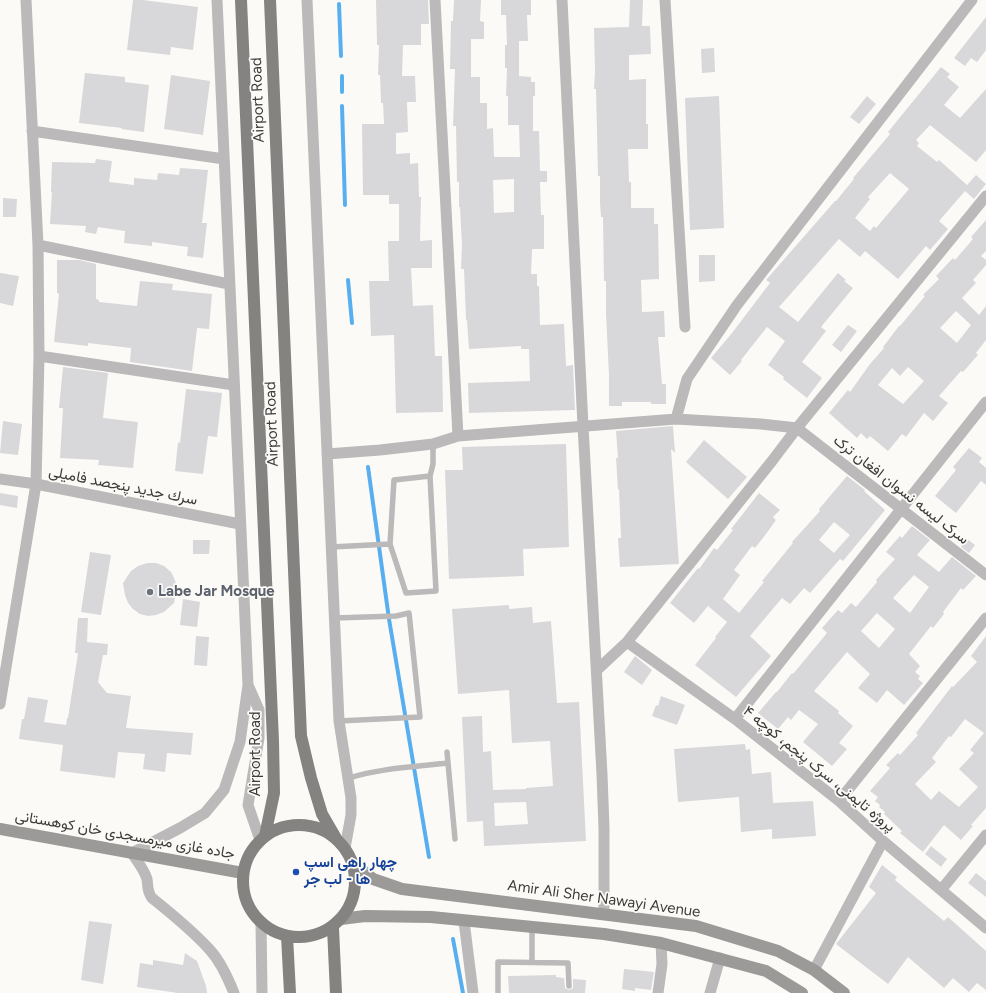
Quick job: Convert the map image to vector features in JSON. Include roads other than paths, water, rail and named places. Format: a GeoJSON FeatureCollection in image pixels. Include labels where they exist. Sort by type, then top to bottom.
{"type":"FeatureCollection","features":[{"type":"Feature","properties":{"kind":"main road","name":"Airport Road"},"geometry":{"type":"LineString","coordinates":[[241,0],[273,741],[274,793],[263,838]]}},
{"type":"Feature","properties":{"kind":"main road","name":"Airport Road"},"geometry":{"type":"LineString","coordinates":[[270,0],[302,736],[311,778],[322,814],[341,844]]}},
{"type":"Feature","properties":{"kind":"main road"},"geometry":{"type":"LineString","coordinates":[[336,993],[337,924],[349,906],[354,892],[355,877],[352,862],[341,844],[328,833],[318,828],[302,825],[286,826],[263,838],[249,855],[244,873],[244,891],[250,908],[261,923],[273,931],[287,936],[302,938],[316,935],[337,924],[365,916],[431,917],[532,926],[604,934],[661,943],[766,971],[802,993]]}},
{"type":"Feature","properties":{"kind":"main road","name":"جاده غازی میرمسجدی خان کوهستانی"},"geometry":{"type":"LineString","coordinates":[[0,829],[244,873]]}},
{"type":"Feature","properties":{"kind":"main road","name":"Amir Ali Sher Nawayi Avenue"},"geometry":{"type":"LineString","coordinates":[[352,862],[373,879],[402,889],[696,926],[778,951],[814,970],[844,993]]}},
{"type":"Feature","properties":{"kind":"main road"},"geometry":{"type":"LineString","coordinates":[[287,936],[290,993]]}},
{"type":"Feature","properties":{"kind":"street"},"geometry":{"type":"LineString","coordinates":[[0,704],[36,484],[39,356],[38,245],[26,0]]}},
{"type":"Feature","properties":{"kind":"street"},"geometry":{"type":"LineString","coordinates":[[217,0],[248,685],[240,742],[224,790],[205,813],[132,853],[143,870],[147,880],[149,894],[210,950],[225,972],[234,993]]}},
{"type":"Feature","properties":{"kind":"street"},"geometry":{"type":"LineString","coordinates":[[306,0],[340,721],[351,798],[351,815],[341,844]]}},
{"type":"Feature","properties":{"kind":"street"},"geometry":{"type":"LineString","coordinates":[[435,0],[458,436]]}},
{"type":"Feature","properties":{"kind":"street"},"geometry":{"type":"LineString","coordinates":[[562,0],[583,426],[597,670],[604,828],[604,914]]}},
{"type":"Feature","properties":{"kind":"street"},"geometry":{"type":"LineString","coordinates":[[664,0],[685,327]]}},
{"type":"Feature","properties":{"kind":"street"},"geometry":{"type":"LineString","coordinates":[[676,419],[687,379],[737,304],[972,0]]}},
{"type":"Feature","properties":{"kind":"street"},"geometry":{"type":"LineString","coordinates":[[32,131],[224,159]]}},
{"type":"Feature","properties":{"kind":"street"},"geometry":{"type":"LineString","coordinates":[[597,670],[627,642],[797,428],[986,196]]}},
{"type":"Feature","properties":{"kind":"street"},"geometry":{"type":"LineString","coordinates":[[38,245],[229,284]]}},
{"type":"Feature","properties":{"kind":"street"},"geometry":{"type":"LineString","coordinates":[[39,356],[234,385]]}},
{"type":"Feature","properties":{"kind":"street"},"geometry":{"type":"LineString","coordinates":[[735,718],[986,402]]}},
{"type":"Feature","properties":{"kind":"street"},"geometry":{"type":"LineString","coordinates":[[327,454],[433,444],[458,436],[676,419],[761,424],[797,428]]}},
{"type":"Feature","properties":{"kind":"street","name":"سرک لیسه نسوان افغان‌ ترک"},"geometry":{"type":"LineString","coordinates":[[797,428],[986,575]]}},
{"type":"Feature","properties":{"kind":"street","name":"سرك جدید پنجصد فامیلی"},"geometry":{"type":"LineString","coordinates":[[0,479],[36,484],[240,524]]}},
{"type":"Feature","properties":{"kind":"street"},"geometry":{"type":"LineString","coordinates":[[839,801],[986,618]]}},
{"type":"Feature","properties":{"kind":"street","name":"پروژه تایمنی، سرک پنجم، کوچه ۴"},"geometry":{"type":"LineString","coordinates":[[627,642],[735,718],[839,801],[883,841],[986,928]]}},
{"type":"Feature","properties":{"kind":"street"},"geometry":{"type":"LineString","coordinates":[[248,685],[259,710],[259,738],[248,805],[263,838]]}},
{"type":"Feature","properties":{"kind":"street"},"geometry":{"type":"LineString","coordinates":[[941,890],[986,835]]}},
{"type":"Feature","properties":{"kind":"street"},"geometry":{"type":"LineString","coordinates":[[814,970],[883,841]]}},
{"type":"Feature","properties":{"kind":"street"},"geometry":{"type":"LineString","coordinates":[[464,920],[473,993]]}},
{"type":"Feature","properties":{"kind":"street"},"geometry":{"type":"LineString","coordinates":[[261,923],[262,993]]}},
{"type":"Feature","properties":{"kind":"street"},"geometry":{"type":"LineString","coordinates":[[658,993],[662,964],[661,943]]}},
{"type":"Feature","properties":{"kind":"street"},"geometry":{"type":"LineString","coordinates":[[710,993],[720,958]]}},
{"type":"Feature","properties":{"kind":"lane"},"geometry":{"type":"LineString","coordinates":[[430,476],[394,480],[390,544],[406,593],[436,591],[430,476],[434,464],[433,444]]}},
{"type":"Feature","properties":{"kind":"lane"},"geometry":{"type":"LineString","coordinates":[[331,547],[390,544]]}},
{"type":"Feature","properties":{"kind":"lane"},"geometry":{"type":"LineString","coordinates":[[335,618],[396,616],[409,614],[420,717],[340,721]]}},
{"type":"Feature","properties":{"kind":"lane"},"geometry":{"type":"LineString","coordinates":[[447,752],[456,839]]}},
{"type":"Feature","properties":{"kind":"lane"},"geometry":{"type":"LineString","coordinates":[[349,778],[365,773],[401,767],[448,763]]}},
{"type":"Feature","properties":{"kind":"lane"},"geometry":{"type":"LineString","coordinates":[[532,926],[532,962]]}},
{"type":"Feature","properties":{"kind":"lane"},"geometry":{"type":"LineString","coordinates":[[498,993],[498,962],[568,963],[569,986]]}},
{"type":"Feature","properties":{"kind":"waterway"},"geometry":{"type":"LineString","coordinates":[[339,4],[341,56]]}},
{"type":"Feature","properties":{"kind":"waterway"},"geometry":{"type":"LineString","coordinates":[[342,76],[342,92]]}},
{"type":"Feature","properties":{"kind":"waterway"},"geometry":{"type":"LineString","coordinates":[[342,106],[345,205]]}},
{"type":"Feature","properties":{"kind":"waterway"},"geometry":{"type":"LineString","coordinates":[[348,280],[352,323]]}},
{"type":"Feature","properties":{"kind":"waterway"},"geometry":{"type":"LineString","coordinates":[[368,467],[389,619],[429,857]]}},
{"type":"Feature","properties":{"kind":"waterway"},"geometry":{"type":"LineString","coordinates":[[453,939],[463,993]]}},
{"type":"Feature","properties":{"kind":"place","name":"Labe Jar Mosque"},"geometry":{"type":"Point","coordinates":[150,592]}},
{"type":"Feature","properties":{"kind":"place","name":"چهار راهی اسپ ها - لب جر"},"geometry":{"type":"Point","coordinates":[296,872]}}]}
